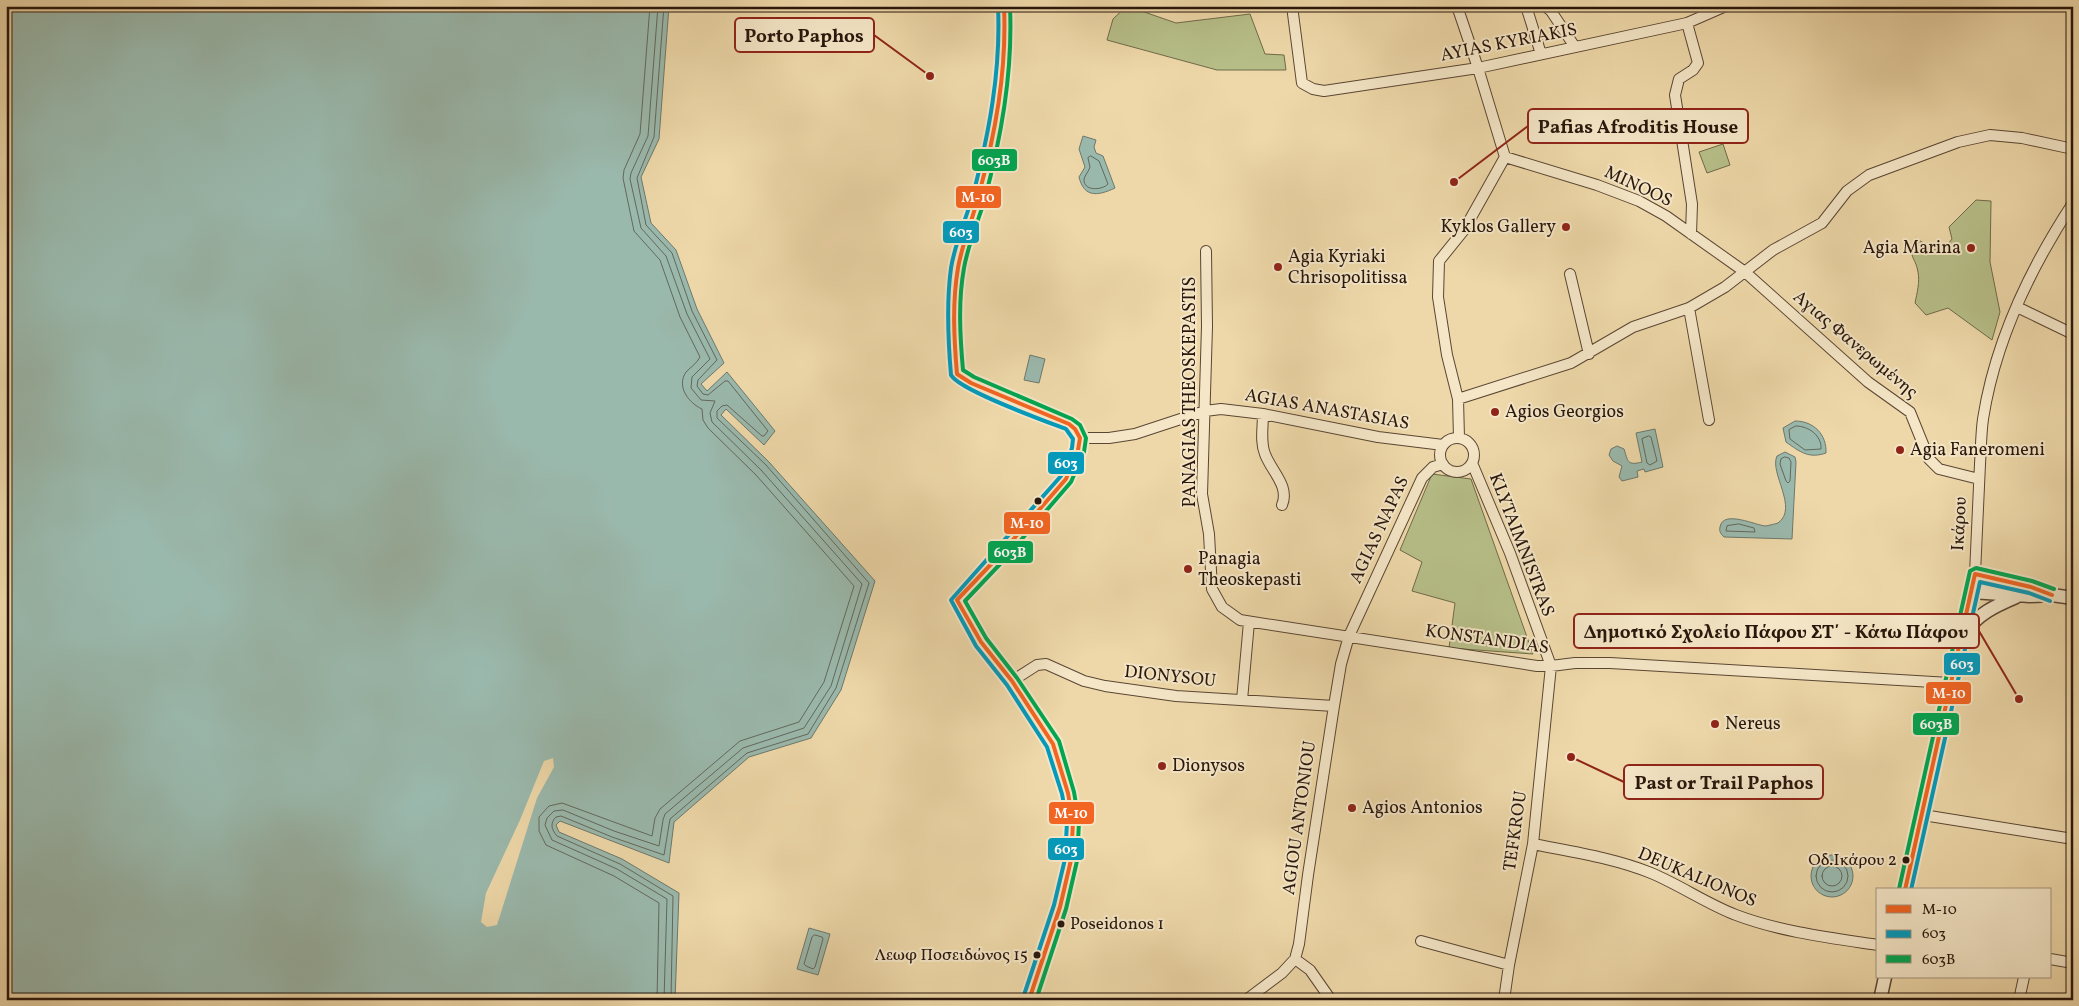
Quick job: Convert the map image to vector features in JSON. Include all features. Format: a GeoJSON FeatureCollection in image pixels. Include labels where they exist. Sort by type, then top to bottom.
{"type":"FeatureCollection","features":[{"type":"Feature","properties":{"kind":"main road"},"geometry":{"type":"LineString","coordinates":[[1004,6],[1005,44],[999,100],[980,191],[958,265],[954,296],[954,339],[957,374],[971,383],[1069,424],[1075,429],[1080,438],[1078,450],[1066,479],[997,558],[957,600],[981,642],[1012,680],[1053,744],[1066,785],[1072,822],[1071,860],[1062,901],[1029,1000]]}},
{"type":"Feature","properties":{"kind":"street","name":"AYIAS KYRIAKIS"},"geometry":{"type":"LineString","coordinates":[[1292,6],[1302,83],[1313,89],[1324,91],[1478,68],[1687,23],[1719,7]]}},
{"type":"Feature","properties":{"kind":"street"},"geometry":{"type":"LineString","coordinates":[[1457,6],[1505,157],[1464,230],[1439,261],[1438,297],[1447,355],[1458,399],[1459,438]]}},
{"type":"Feature","properties":{"kind":"street"},"geometry":{"type":"LineString","coordinates":[[1526,6],[1542,54]]}},
{"type":"Feature","properties":{"kind":"street"},"geometry":{"type":"LineString","coordinates":[[1545,6],[1551,11],[1575,47]]}},
{"type":"Feature","properties":{"kind":"street"},"geometry":{"type":"LineString","coordinates":[[1687,23],[1698,63],[1693,70],[1679,79],[1675,95],[1692,204],[1691,234]]}},
{"type":"Feature","properties":{"kind":"street"},"geometry":{"type":"LineString","coordinates":[[1458,399],[1571,363],[1633,327],[1689,308],[1725,287],[1773,250],[1822,223],[1848,190],[1857,182],[1869,176],[1958,142],[1990,135],[2022,138],[2073,149]]}},
{"type":"Feature","properties":{"kind":"street","name":"MINOOS"},"geometry":{"type":"LineString","coordinates":[[1505,157],[1597,185],[1639,201],[1666,216],[1745,272]]}},
{"type":"Feature","properties":{"kind":"street","name":"Ικάρου"},"geometry":{"type":"LineString","coordinates":[[1905,888],[1923,815],[1950,683],[1972,592],[1975,574],[1983,420],[1988,395],[2000,350],[2017,307],[2049,240],[2073,202]]}},
{"type":"Feature","properties":{"kind":"street","name":"PANAGIAS THEOSKEPASTIS"},"geometry":{"type":"LineString","coordinates":[[1206,251],[1205,411],[1202,494],[1209,534],[1212,589],[1222,607],[1240,620],[1349,636]]}},
{"type":"Feature","properties":{"kind":"street","name":"Αγιας Φανερωμένης"},"geometry":{"type":"LineString","coordinates":[[1745,272],[1868,382],[1910,412],[1925,450],[1934,466],[1979,479]]}},
{"type":"Feature","properties":{"kind":"street"},"geometry":{"type":"LineString","coordinates":[[1570,274],[1588,354]]}},
{"type":"Feature","properties":{"kind":"street"},"geometry":{"type":"LineString","coordinates":[[2017,307],[2073,334]]}},
{"type":"Feature","properties":{"kind":"street"},"geometry":{"type":"LineString","coordinates":[[1689,308],[1709,420]]}},
{"type":"Feature","properties":{"kind":"street","name":"AGIAS ANASTASIAS"},"geometry":{"type":"LineString","coordinates":[[1080,438],[1110,438],[1136,434],[1205,411],[1221,409],[1263,414],[1378,437],[1443,445]]}},
{"type":"Feature","properties":{"kind":"street"},"geometry":{"type":"LineString","coordinates":[[1263,414],[1263,448],[1284,488],[1282,505]]}},
{"type":"Feature","properties":{"kind":"street"},"geometry":{"type":"LineString","coordinates":[[1459,438],[1469,442],[1473,448],[1474,456],[1472,463],[1466,469],[1459,472],[1451,470],[1443,464],[1440,453],[1443,445],[1451,439],[1459,438]]}},
{"type":"Feature","properties":{"kind":"street","name":"KLYTAIMNISTRAS"},"geometry":{"type":"LineString","coordinates":[[1472,463],[1510,553],[1551,666]]}},
{"type":"Feature","properties":{"kind":"street","name":"AGIAS NAPAS"},"geometry":{"type":"LineString","coordinates":[[1356,620],[1422,478],[1433,467],[1443,464]]}},
{"type":"Feature","properties":{"kind":"street"},"geometry":{"type":"LineString","coordinates":[[1975,574],[2031,587],[2052,595]]}},
{"type":"Feature","properties":{"kind":"street"},"geometry":{"type":"LineString","coordinates":[[1972,592],[2018,596],[2052,595],[2073,598]]}},
{"type":"Feature","properties":{"kind":"street"},"geometry":{"type":"LineString","coordinates":[[1962,639],[1971,624],[1980,616],[1992,607],[2018,596]]}},
{"type":"Feature","properties":{"kind":"street","name":"AGIOU ANTONIOU"},"geometry":{"type":"LineString","coordinates":[[1295,959],[1299,944],[1341,664],[1356,620]]}},
{"type":"Feature","properties":{"kind":"street"},"geometry":{"type":"LineString","coordinates":[[1242,700],[1249,622]]}},
{"type":"Feature","properties":{"kind":"street","name":"KONSTANDIAS"},"geometry":{"type":"LineString","coordinates":[[1349,636],[1528,665],[1551,666],[1575,663],[1610,663],[1950,683]]}},
{"type":"Feature","properties":{"kind":"street","name":"DIONYSOU"},"geometry":{"type":"LineString","coordinates":[[1012,680],[1037,665],[1046,664],[1084,680],[1105,686],[1176,696],[1334,706]]}},
{"type":"Feature","properties":{"kind":"street","name":"TEFKROU"},"geometry":{"type":"LineString","coordinates":[[1504,1000],[1533,844],[1551,666]]}},
{"type":"Feature","properties":{"kind":"street"},"geometry":{"type":"LineString","coordinates":[[1923,815],[2073,839]]}},
{"type":"Feature","properties":{"kind":"street","name":"DEUKALIONOS"},"geometry":{"type":"LineString","coordinates":[[1533,844],[1606,859],[1651,873],[1723,909],[1759,922],[1833,938],[1876,945]]}},
{"type":"Feature","properties":{"kind":"street"},"geometry":{"type":"LineString","coordinates":[[1421,940],[1509,965]]}},
{"type":"Feature","properties":{"kind":"street"},"geometry":{"type":"LineString","coordinates":[[1246,1000],[1282,974],[1295,959],[1310,970],[1331,1000]]}},
{"type":"Feature","properties":{"kind":"street"},"geometry":{"type":"LineString","coordinates":[[2052,959],[2073,963]]}},
{"type":"Feature","properties":{"kind":"street"},"geometry":{"type":"LineString","coordinates":[[1880,1000],[1885,978]]}},
{"type":"Feature","properties":{"kind":"street"},"geometry":{"type":"LineString","coordinates":[[2019,1000],[2024,978]]}},
{"type":"Feature","properties":{"kind":"green space"},"geometry":{"type":"Polygon","coordinates":[[[1127,6],[1176,23],[1250,14],[1265,54],[1284,55],[1286,70],[1217,70],[1107,40],[1113,19],[1127,6]]]}},
{"type":"Feature","properties":{"kind":"green space"},"geometry":{"type":"Polygon","coordinates":[[[1723,144],[1730,165],[1707,173],[1699,152],[1723,144]]]}},
{"type":"Feature","properties":{"kind":"green space"},"geometry":{"type":"Polygon","coordinates":[[[1976,200],[1991,201],[1990,262],[2000,312],[1992,340],[1948,308],[1926,315],[1915,303],[1919,280],[1917,266],[1912,256],[1915,238],[1934,249],[1943,250],[1952,239],[1949,227],[1976,200]]]}},
{"type":"Feature","properties":{"kind":"green space"},"geometry":{"type":"Polygon","coordinates":[[[1432,474],[1471,479],[1533,654],[1449,648],[1455,603],[1412,591],[1422,562],[1400,550],[1432,474]]]}},
{"type":"Feature","properties":{"kind":"water"},"geometry":{"type":"Polygon","coordinates":[[[6,6],[669,6],[659,139],[641,177],[651,223],[676,250],[697,309],[724,363],[701,384],[707,391],[727,372],[775,431],[764,445],[726,409],[721,415],[769,462],[875,581],[841,690],[811,738],[749,757],[674,822],[669,863],[560,821],[556,825],[559,832],[622,859],[679,893],[675,1000],[6,1000],[6,6]]]}},
{"type":"Feature","properties":{"kind":"water"},"geometry":{"type":"Polygon","coordinates":[[[1083,136],[1096,140],[1094,147],[1096,153],[1103,156],[1115,188],[1097,194],[1084,189],[1079,177],[1085,167],[1079,149],[1083,136]]]}},
{"type":"Feature","properties":{"kind":"water"},"geometry":{"type":"Polygon","coordinates":[[[1030,355],[1045,359],[1039,383],[1024,380],[1030,355]]]}},
{"type":"Feature","properties":{"kind":"water"},"geometry":{"type":"Polygon","coordinates":[[[1795,421],[1808,423],[1818,430],[1824,440],[1826,453],[1820,455],[1805,454],[1786,442],[1783,428],[1795,421]]]}},
{"type":"Feature","properties":{"kind":"water"},"geometry":{"type":"Polygon","coordinates":[[[1655,429],[1663,467],[1645,472],[1644,469],[1637,471],[1638,477],[1622,481],[1619,477],[1622,466],[1613,461],[1609,455],[1611,449],[1617,446],[1624,449],[1627,459],[1631,463],[1642,462],[1636,433],[1655,429]]]}},
{"type":"Feature","properties":{"kind":"water"},"geometry":{"type":"Polygon","coordinates":[[[1785,452],[1795,457],[1796,462],[1792,539],[1724,537],[1720,533],[1720,527],[1722,522],[1727,519],[1766,526],[1778,523],[1784,517],[1786,509],[1785,500],[1776,463],[1777,456],[1785,452]]]}},
{"type":"Feature","properties":{"kind":"water"},"geometry":{"type":"Polygon","coordinates":[[[1836,855],[1844,858],[1850,864],[1853,876],[1850,888],[1844,894],[1828,897],[1820,894],[1814,888],[1811,872],[1814,864],[1820,858],[1836,855]]]}},
{"type":"Feature","properties":{"kind":"water"},"geometry":{"type":"Polygon","coordinates":[[[809,928],[830,934],[818,975],[797,969],[809,928]]]}},
{"type":"Feature","properties":{"kind":"pier"},"geometry":{"type":"Polygon","coordinates":[[[553,758],[554,767],[537,798],[497,925],[487,927],[481,922],[486,893],[520,820],[544,761],[553,758]]]}},
{"type":"Feature","properties":{"kind":"transit line","name":"603"},"geometry":{"type":"LineString","coordinates":[[998,6],[998,54],[989,125],[973,195],[951,268],[948,295],[951,375],[969,389],[985,397],[1066,429],[1073,439],[1072,448],[1061,476],[951,600],[976,646],[1007,685],[1047,747],[1062,794],[1067,822],[1065,859],[1054,905],[1023,998]]}},
{"type":"Feature","properties":{"kind":"transit line","name":"M-10"},"geometry":{"type":"LineString","coordinates":[[1004,6],[1002,79],[990,151],[962,250],[956,281],[954,321],[957,374],[971,383],[1069,424],[1075,429],[1080,438],[1078,450],[1066,479],[997,558],[957,600],[981,642],[1012,681],[1053,744],[1068,793],[1073,822],[1071,860],[1060,907],[1029,1000]]}},
{"type":"Feature","properties":{"kind":"transit line","name":"603B"},"geometry":{"type":"LineString","coordinates":[[1010,6],[1008,81],[1000,130],[984,202],[968,251],[962,280],[960,319],[963,370],[974,377],[1072,419],[1080,425],[1086,438],[1084,452],[1071,482],[1002,562],[965,601],[986,638],[1017,678],[1059,741],[1074,792],[1079,822],[1077,861],[1066,909],[1036,1000]]}},
{"type":"Feature","properties":{"kind":"transit line","name":"603B"},"geometry":{"type":"LineString","coordinates":[[1899,888],[1970,571],[1976,568],[2032,581],[2054,589]]}},
{"type":"Feature","properties":{"kind":"transit line","name":"M-10"},"geometry":{"type":"LineString","coordinates":[[1905,888],[1975,574],[2031,587],[2052,595]]}},
{"type":"Feature","properties":{"kind":"transit line","name":"603"},"geometry":{"type":"LineString","coordinates":[[1911,888],[1980,582],[2029,593],[2050,601]]}},
{"type":"Feature","properties":{"kind":"place","name":"Porto Paphos"},"geometry":{"type":"Point","coordinates":[930,76]}},
{"type":"Feature","properties":{"kind":"place","name":"Pafias Afroditis House"},"geometry":{"type":"Point","coordinates":[1454,182]}},
{"type":"Feature","properties":{"kind":"place","name":"Kyklos Gallery"},"geometry":{"type":"Point","coordinates":[1566,227]}},
{"type":"Feature","properties":{"kind":"place","name":"Agia Marina"},"geometry":{"type":"Point","coordinates":[1971,248]}},
{"type":"Feature","properties":{"kind":"place","name":"Agia Kyriaki Chrisopolitissa"},"geometry":{"type":"Point","coordinates":[1278,267]}},
{"type":"Feature","properties":{"kind":"place","name":"Agios Georgios"},"geometry":{"type":"Point","coordinates":[1495,412]}},
{"type":"Feature","properties":{"kind":"place","name":"Agia Faneromeni"},"geometry":{"type":"Point","coordinates":[1900,450]}},
{"type":"Feature","properties":{"kind":"place","name":"Panagia Theoskepasti"},"geometry":{"type":"Point","coordinates":[1188,569]}},
{"type":"Feature","properties":{"kind":"place","name":"Δημοτικό Σχολείο Πάφου ΣΤ΄ - Κάτω Πάφου"},"geometry":{"type":"Point","coordinates":[2019,699]}},
{"type":"Feature","properties":{"kind":"place","name":"Nereus"},"geometry":{"type":"Point","coordinates":[1715,724]}},
{"type":"Feature","properties":{"kind":"place","name":"Past or Trail Paphos"},"geometry":{"type":"Point","coordinates":[1571,757]}},
{"type":"Feature","properties":{"kind":"place","name":"Dionysos"},"geometry":{"type":"Point","coordinates":[1162,766]}},
{"type":"Feature","properties":{"kind":"place","name":"Agios Antonios"},"geometry":{"type":"Point","coordinates":[1352,808]}},
{"type":"Feature","properties":{"kind":"place","name":"Οδ.Ικάρου 2"},"geometry":{"type":"Point","coordinates":[1906,860]}},
{"type":"Feature","properties":{"kind":"place","name":"Poseidonos 1"},"geometry":{"type":"Point","coordinates":[1061,924]}},
{"type":"Feature","properties":{"kind":"place","name":"Λεωφ Ποσειδώνος 15"},"geometry":{"type":"Point","coordinates":[1037,955]}}]}
